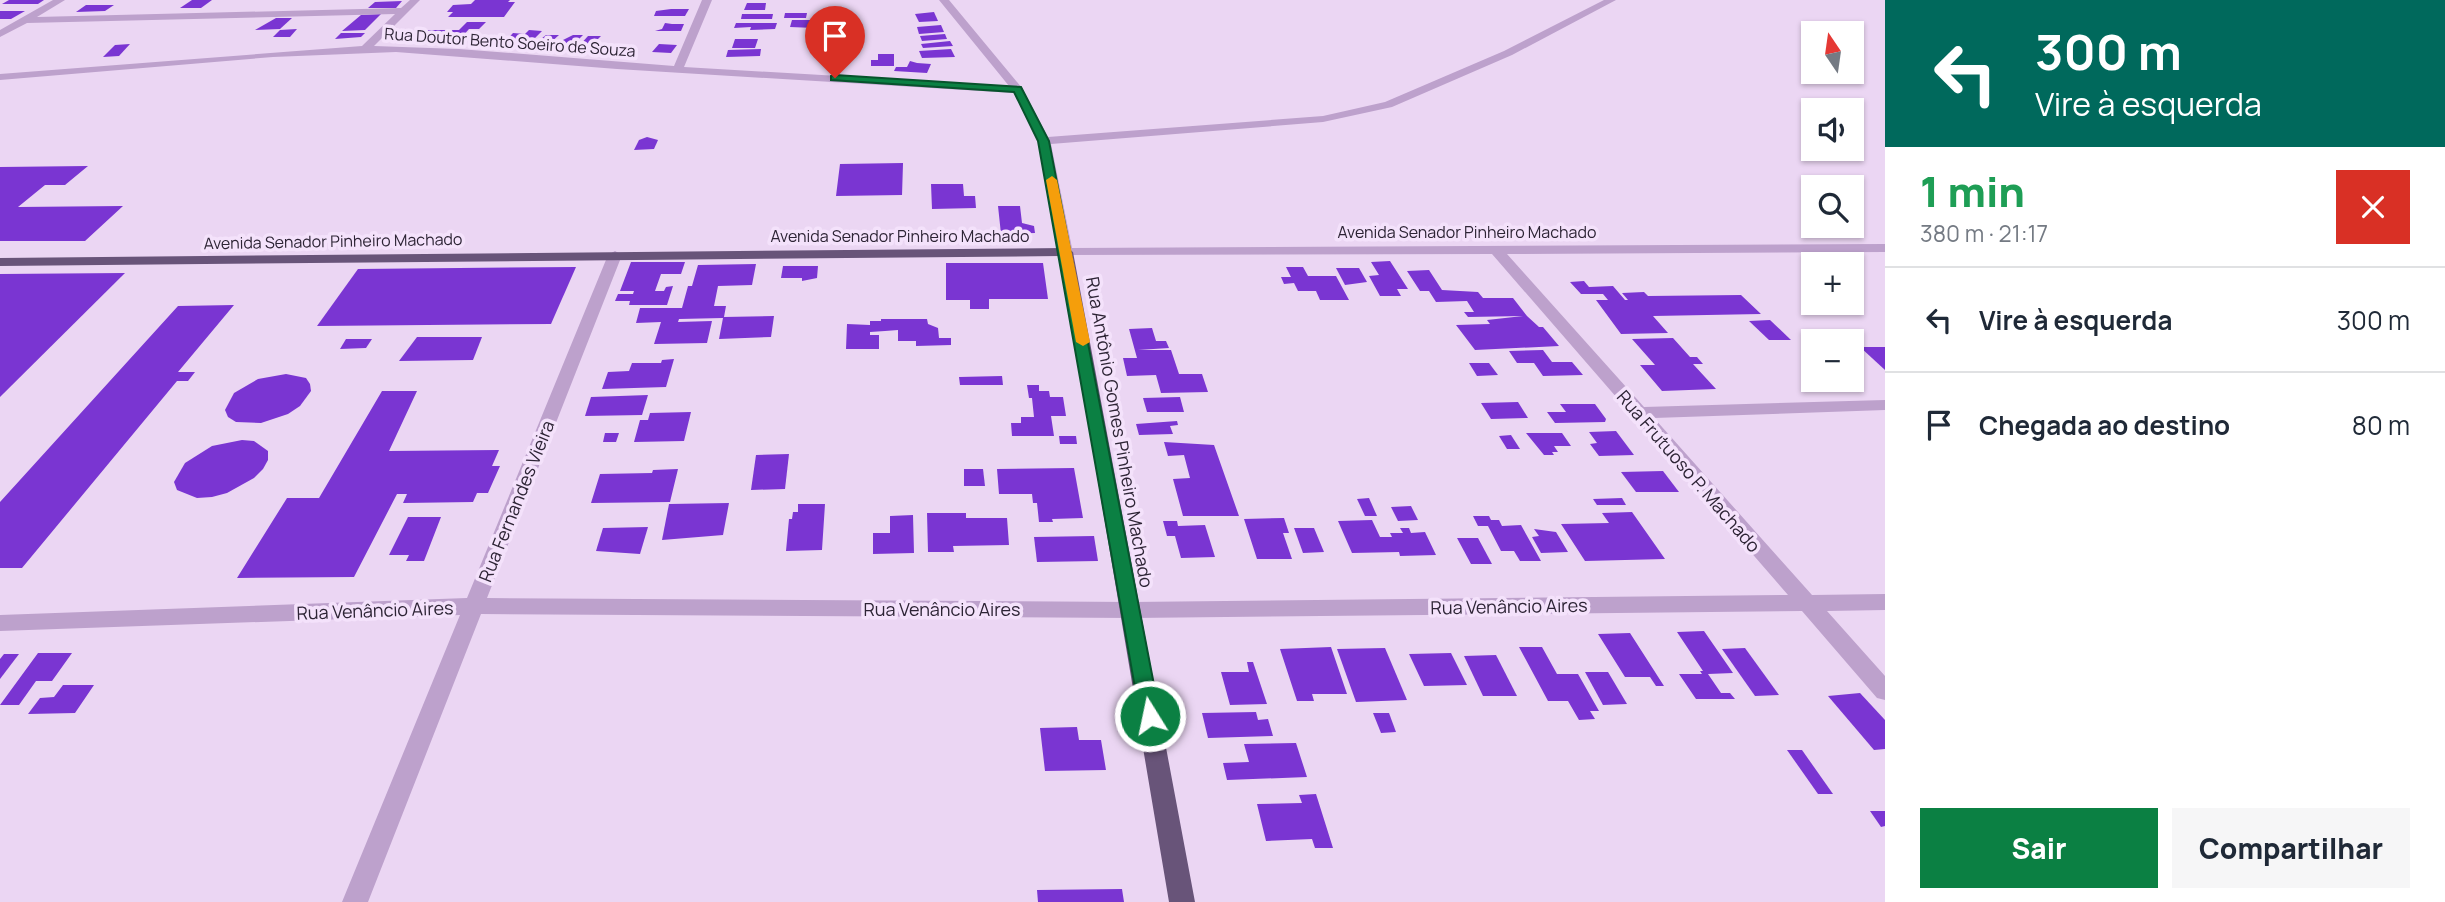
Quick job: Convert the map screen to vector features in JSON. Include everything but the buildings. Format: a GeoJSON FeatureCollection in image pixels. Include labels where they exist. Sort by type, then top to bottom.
{"type":"FeatureCollection","features":[{"type":"Feature","properties":{"kind":"main road","name":"Avenida Senador Pinheiro Machado"},"geometry":{"type":"LineString","coordinates":[[0,262],[1066,252]]}},
{"type":"Feature","properties":{"kind":"main road","name":"Rua Antônio Gomes Pinheiro Machado"},"geometry":{"type":"LineString","coordinates":[[1066,252],[1182,902]]}},
{"type":"Feature","properties":{"kind":"street"},"geometry":{"type":"LineString","coordinates":[[0,34],[60,0]]}},
{"type":"Feature","properties":{"kind":"street"},"geometry":{"type":"LineString","coordinates":[[365,49],[415,0]]}},
{"type":"Feature","properties":{"kind":"street"},"geometry":{"type":"LineString","coordinates":[[678,68],[707,0]]}},
{"type":"Feature","properties":{"kind":"street","name":"Rua Antônio Gomes Pinheiro Machado"},"geometry":{"type":"LineString","coordinates":[[944,0],[1018,89],[1044,141],[1066,252]]}},
{"type":"Feature","properties":{"kind":"street"},"geometry":{"type":"LineString","coordinates":[[1044,141],[1324,119],[1388,105],[1508,52],[1611,0]]}},
{"type":"Feature","properties":{"kind":"street"},"geometry":{"type":"LineString","coordinates":[[27,19],[404,11]]}},
{"type":"Feature","properties":{"kind":"street","name":"Rua Doutor Bento Soeiro de Souza"},"geometry":{"type":"LineString","coordinates":[[0,77],[86,73],[227,58],[365,49],[510,55],[614,65],[1018,89]]}},
{"type":"Feature","properties":{"kind":"street","name":"Avenida Senador Pinheiro Machado"},"geometry":{"type":"LineString","coordinates":[[1066,252],[1885,248]]}},
{"type":"Feature","properties":{"kind":"street","name":"Rua Frutuoso P. Machado"},"geometry":{"type":"LineString","coordinates":[[1495,250],[1885,691]]}},
{"type":"Feature","properties":{"kind":"street","name":"Rua Fernandes Vieira"},"geometry":{"type":"LineString","coordinates":[[355,902],[615,255]]}},
{"type":"Feature","properties":{"kind":"street"},"geometry":{"type":"LineString","coordinates":[[1638,413],[1885,405]]}},
{"type":"Feature","properties":{"kind":"street","name":"Rua Venâncio Aires"},"geometry":{"type":"LineString","coordinates":[[0,623],[474,606],[1132,610],[1885,602]]}},
{"type":"Feature","properties":{"kind":"slow traffic"},"geometry":{"type":"LineString","coordinates":[[1052,180],[1083,342]]}},
{"type":"Feature","properties":{"kind":"route"},"geometry":{"type":"LineString","coordinates":[[835,78],[1018,89],[1044,141],[1150,716]]}}]}
